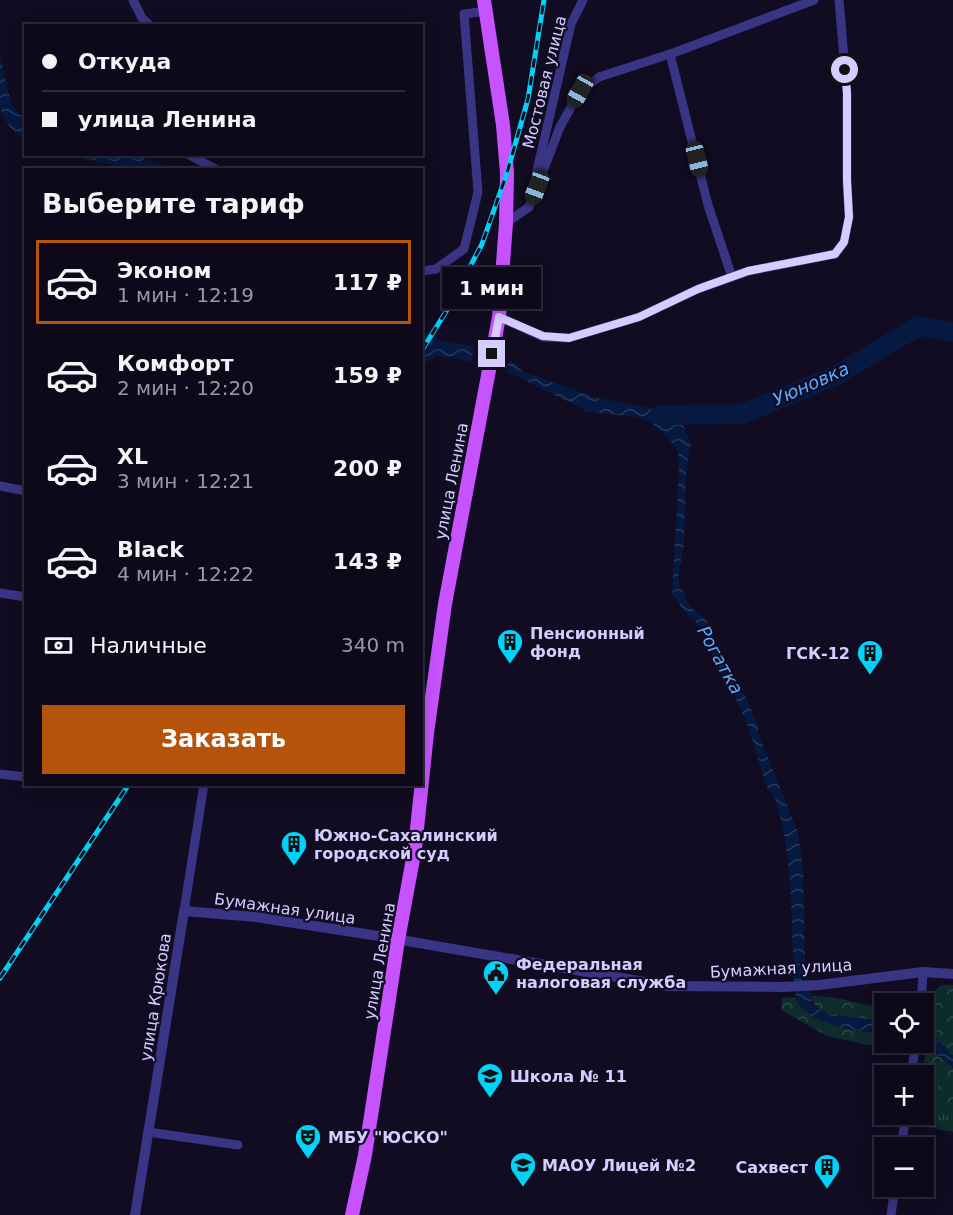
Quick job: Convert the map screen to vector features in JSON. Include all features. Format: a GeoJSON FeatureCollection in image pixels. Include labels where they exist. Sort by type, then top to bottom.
{"type":"FeatureCollection","features":[{"type":"Feature","properties":{"kind":"main road","name":"улица Ленина"},"geometry":{"type":"LineString","coordinates":[[424,732],[445,604],[499,317],[507,173],[485,6]]}},
{"type":"Feature","properties":{"kind":"main road","name":"улица Ленина"},"geometry":{"type":"LineString","coordinates":[[352,1215],[365,1155],[398,940],[415,848],[420,786]]}},
{"type":"Feature","properties":{"kind":"street"},"geometry":{"type":"LineString","coordinates":[[133,0],[142,18],[148,24]]}},
{"type":"Feature","properties":{"kind":"street","name":"Мостовая улица"},"geometry":{"type":"LineString","coordinates":[[529,207],[571,24],[584,0]]}},
{"type":"Feature","properties":{"kind":"street"},"geometry":{"type":"LineString","coordinates":[[506,223],[529,207],[560,127],[580,91],[599,77],[670,54],[814,0]]}},
{"type":"Feature","properties":{"kind":"street"},"geometry":{"type":"LineString","coordinates":[[499,317],[543,336],[569,338],[639,317],[698,289],[748,271],[835,254],[844,242],[849,217],[847,93],[839,0]]}},
{"type":"Feature","properties":{"kind":"street"},"geometry":{"type":"LineString","coordinates":[[423,271],[436,269],[464,249],[478,192],[464,14],[485,6]]}},
{"type":"Feature","properties":{"kind":"street"},"geometry":{"type":"LineString","coordinates":[[670,54],[708,205],[732,277]]}},
{"type":"Feature","properties":{"kind":"street"},"geometry":{"type":"LineString","coordinates":[[192,156],[213,168]]}},
{"type":"Feature","properties":{"kind":"street"},"geometry":{"type":"LineString","coordinates":[[0,486],[24,491]]}},
{"type":"Feature","properties":{"kind":"street"},"geometry":{"type":"LineString","coordinates":[[0,593],[24,597]]}},
{"type":"Feature","properties":{"kind":"street"},"geometry":{"type":"LineString","coordinates":[[0,774],[24,777]]}},
{"type":"Feature","properties":{"kind":"street","name":"улица Крюкова"},"geometry":{"type":"LineString","coordinates":[[135,1215],[204,786]]}},
{"type":"Feature","properties":{"kind":"street","name":"Бумажная улица"},"geometry":{"type":"LineString","coordinates":[[184,911],[256,917],[668,986],[782,987],[819,985],[923,972],[953,974]]}},
{"type":"Feature","properties":{"kind":"street"},"geometry":{"type":"LineString","coordinates":[[922,993],[923,972]]}},
{"type":"Feature","properties":{"kind":"street"},"geometry":{"type":"LineString","coordinates":[[148,1132],[238,1145]]}},
{"type":"Feature","properties":{"kind":"street"},"geometry":{"type":"LineString","coordinates":[[891,1215],[893,1197]]}},
{"type":"Feature","properties":{"kind":"green space"},"geometry":{"type":"Polygon","coordinates":[[[941,985],[953,985],[953,1056],[934,1036],[934,991],[941,985]]]}},
{"type":"Feature","properties":{"kind":"green space"},"geometry":{"type":"Polygon","coordinates":[[[811,996],[830,997],[874,1006],[874,1020],[830,1014],[814,1004],[811,996]]]}},
{"type":"Feature","properties":{"kind":"green space"},"geometry":{"type":"Polygon","coordinates":[[[795,997],[801,1008],[858,1031],[874,1032],[874,1046],[827,1036],[781,1010],[782,998],[795,997]]]}},
{"type":"Feature","properties":{"kind":"green space"},"geometry":{"type":"Polygon","coordinates":[[[934,1051],[953,1068],[953,1110],[945,1097],[941,1084],[934,1078],[934,1065],[924,1065],[926,1053],[934,1051]]]}},
{"type":"Feature","properties":{"kind":"green space"},"geometry":{"type":"Polygon","coordinates":[[[934,1078],[940,1079],[943,1083],[946,1101],[953,1110],[953,1132],[920,1125],[934,1125],[934,1078]]]}},
{"type":"Feature","properties":{"kind":"water"},"geometry":{"type":"Polygon","coordinates":[[[0,55],[10,99],[24,118],[24,139],[3,117],[0,107],[0,55]]]}},
{"type":"Feature","properties":{"kind":"water"},"geometry":{"type":"Polygon","coordinates":[[[76,156],[137,156],[171,168],[121,168],[76,156]]]}},
{"type":"Feature","properties":{"kind":"water","name":"Рогатка"},"geometry":{"type":"Polygon","coordinates":[[[427,333],[441,341],[476,346],[516,364],[522,371],[597,398],[669,411],[682,422],[691,443],[686,474],[684,544],[678,578],[680,587],[691,607],[707,621],[726,668],[742,689],[798,832],[803,870],[805,964],[812,1003],[830,1014],[874,1020],[874,1032],[842,1027],[821,1020],[803,1009],[796,997],[790,876],[778,807],[767,788],[749,729],[702,628],[687,615],[672,594],[678,452],[668,438],[652,423],[637,417],[589,412],[518,377],[468,361],[437,356],[423,364],[423,335],[427,333]]]}},
{"type":"Feature","properties":{"kind":"water"},"geometry":{"type":"Polygon","coordinates":[[[934,1036],[953,1056],[953,1068],[934,1052],[934,1036]]]}},
{"type":"Feature","properties":{"kind":"pier"},"geometry":{"type":"Polygon","coordinates":[[[475,343],[509,358],[506,376],[471,365],[475,343]]]}},
{"type":"Feature","properties":{"kind":"waterway","name":"Уюновка"},"geometry":{"type":"LineString","coordinates":[[660,415],[742,414],[835,376],[919,326],[953,332]]}},
{"type":"Feature","properties":{"kind":"railway"},"geometry":{"type":"LineString","coordinates":[[423,348],[447,310],[482,244],[507,173],[528,99],[544,0]]}},
{"type":"Feature","properties":{"kind":"railway"},"geometry":{"type":"LineString","coordinates":[[0,978],[128,786]]}},
{"type":"Feature","properties":{"kind":"place","name":"Пенсионный фонд"},"geometry":{"type":"Point","coordinates":[510,665]}},
{"type":"Feature","properties":{"kind":"place","name":"ГСК-12"},"geometry":{"type":"Point","coordinates":[870,676]}},
{"type":"Feature","properties":{"kind":"place","name":"Южно-Сахалинский городской суд"},"geometry":{"type":"Point","coordinates":[294,867]}},
{"type":"Feature","properties":{"kind":"place","name":"Федеральная налоговая служба"},"geometry":{"type":"Point","coordinates":[496,996]}},
{"type":"Feature","properties":{"kind":"place","name":"Школа № 11"},"geometry":{"type":"Point","coordinates":[490,1099]}},
{"type":"Feature","properties":{"kind":"place","name":"МБУ \"ЮСКО\""},"geometry":{"type":"Point","coordinates":[308,1160]}},
{"type":"Feature","properties":{"kind":"place","name":"МАОУ Лицей №2"},"geometry":{"type":"Point","coordinates":[523,1188]}},
{"type":"Feature","properties":{"kind":"place","name":"Сахвест"},"geometry":{"type":"Point","coordinates":[827,1190]}},
{"type":"Feature","properties":{"kind":"route"},"geometry":{"type":"LineString","coordinates":[[492,354],[499,317],[543,336],[569,338],[639,317],[698,289],[748,271],[835,254],[844,242],[849,217],[845,70]]}}]}
